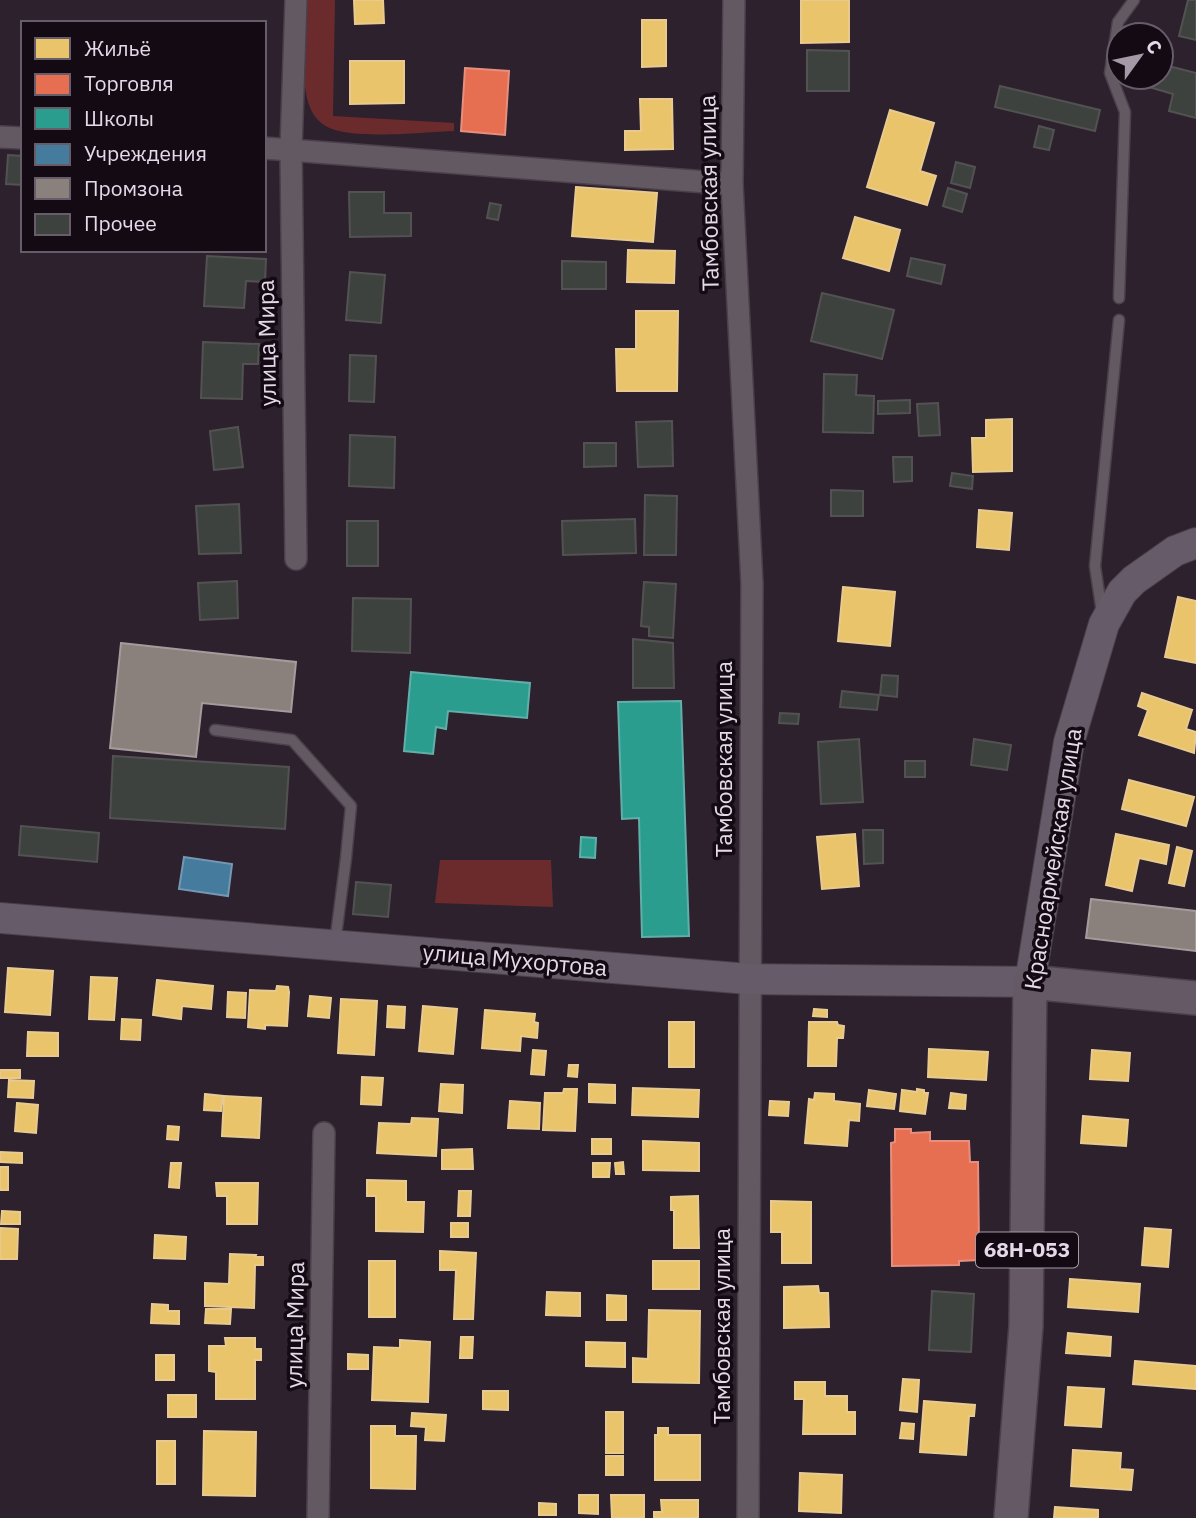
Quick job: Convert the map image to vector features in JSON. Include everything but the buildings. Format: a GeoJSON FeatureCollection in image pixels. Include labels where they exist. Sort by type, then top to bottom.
{"type":"FeatureCollection","features":[{"type":"Feature","properties":{"kind":"main road"},"geometry":{"type":"LineString","coordinates":[[1030,982],[1196,998]]}},
{"type":"Feature","properties":{"kind":"main road","name":"Красноармейская улица"},"geometry":{"type":"LineString","coordinates":[[1011,1518],[1026,1326],[1030,982]]}},
{"type":"Feature","properties":{"kind":"street","name":"улица Мира"},"geometry":{"type":"LineString","coordinates":[[296,0],[291,149],[296,559]]}},
{"type":"Feature","properties":{"kind":"street","name":"Тамбовская улица"},"geometry":{"type":"LineString","coordinates":[[734,0],[732,184],[752,584],[748,1518]]}},
{"type":"Feature","properties":{"kind":"street"},"geometry":{"type":"LineString","coordinates":[[0,136],[21,138]]}},
{"type":"Feature","properties":{"kind":"street"},"geometry":{"type":"LineString","coordinates":[[266,148],[732,184]]}},
{"type":"Feature","properties":{"kind":"street","name":"Красноармейская улица"},"geometry":{"type":"LineString","coordinates":[[1030,982],[1069,742],[1104,624],[1122,592],[1134,580],[1175,551],[1196,543]]}},
{"type":"Feature","properties":{"kind":"street","name":"улица Мухортова"},"geometry":{"type":"LineString","coordinates":[[0,918],[750,979],[1030,982]]}},
{"type":"Feature","properties":{"kind":"street","name":"улица Мира"},"geometry":{"type":"LineString","coordinates":[[318,1518],[324,1133]]}},
{"type":"Feature","properties":{"kind":"lane"},"geometry":{"type":"LineString","coordinates":[[1119,298],[1125,112],[1110,73],[1118,22],[1134,0]]}},
{"type":"Feature","properties":{"kind":"lane"},"geometry":{"type":"LineString","coordinates":[[1104,624],[1095,566],[1119,320]]}},
{"type":"Feature","properties":{"kind":"lane"},"geometry":{"type":"LineString","coordinates":[[215,730],[292,740],[351,806],[334,945]]}},
{"type":"Feature","properties":{"kind":"shaded area"},"geometry":{"type":"Polygon","coordinates":[[[304,0],[335,0],[333,116],[454,123],[454,131],[350,133],[335,130],[320,122],[310,107],[304,82],[304,0]]]}},
{"type":"Feature","properties":{"kind":"shaded area"},"geometry":{"type":"Polygon","coordinates":[[[440,860],[551,860],[553,907],[435,903],[440,860]]]}}]}
